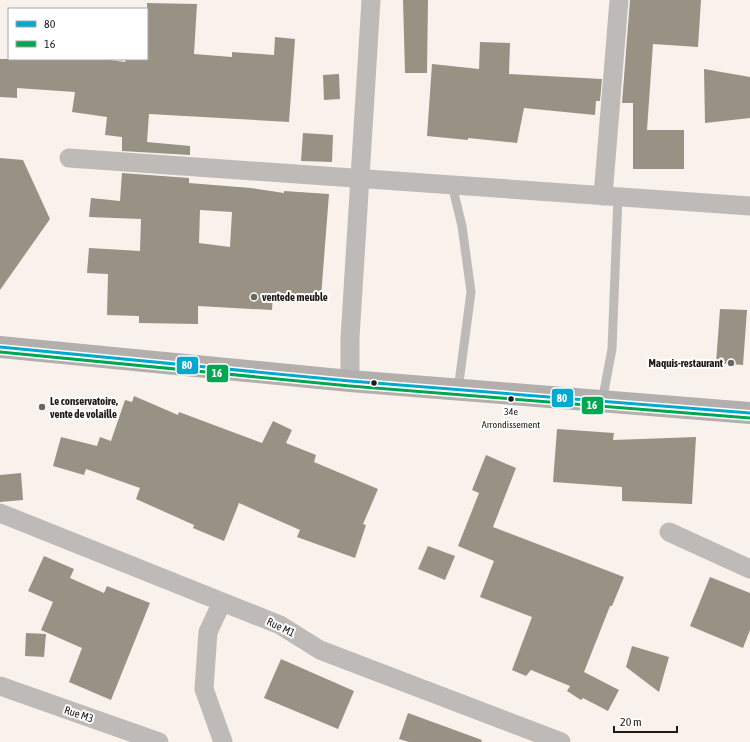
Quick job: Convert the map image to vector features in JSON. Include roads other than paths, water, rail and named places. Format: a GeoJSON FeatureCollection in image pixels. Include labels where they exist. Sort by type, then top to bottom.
{"type":"FeatureCollection","features":[{"type":"Feature","properties":{"kind":"main road"},"geometry":{"type":"LineString","coordinates":[[0,346],[458,390],[750,413]]}},
{"type":"Feature","properties":{"kind":"street"},"geometry":{"type":"LineString","coordinates":[[350,380],[350,338],[371,0]]}},
{"type":"Feature","properties":{"kind":"street"},"geometry":{"type":"LineString","coordinates":[[610,196],[619,0]]}},
{"type":"Feature","properties":{"kind":"street"},"geometry":{"type":"LineString","coordinates":[[69,158],[750,206]]}},
{"type":"Feature","properties":{"kind":"street","name":"Rue M1"},"geometry":{"type":"LineString","coordinates":[[0,513],[280,625],[320,650],[561,742]]}},
{"type":"Feature","properties":{"kind":"street"},"geometry":{"type":"LineString","coordinates":[[669,532],[750,569]]}},
{"type":"Feature","properties":{"kind":"street"},"geometry":{"type":"LineString","coordinates":[[222,602],[208,632],[204,689],[223,742]]}},
{"type":"Feature","properties":{"kind":"street","name":"Rue M3"},"geometry":{"type":"LineString","coordinates":[[0,686],[159,742]]}},
{"type":"Feature","properties":{"kind":"lane"},"geometry":{"type":"LineString","coordinates":[[452,185],[462,226],[471,292],[458,390]]}},
{"type":"Feature","properties":{"kind":"lane"},"geometry":{"type":"LineString","coordinates":[[602,402],[612,349],[610,196]]}},
{"type":"Feature","properties":{"kind":"place","name":"ventede meuble"},"geometry":{"type":"Point","coordinates":[254,297]}},
{"type":"Feature","properties":{"kind":"place","name":"Maquis-restaurant"},"geometry":{"type":"Point","coordinates":[731,363]}},
{"type":"Feature","properties":{"kind":"place","name":"34e Arrondissement"},"geometry":{"type":"Point","coordinates":[511,399]}},
{"type":"Feature","properties":{"kind":"place","name":"Le conservatoire, vente de volaille"},"geometry":{"type":"Point","coordinates":[42,407]}}]}
